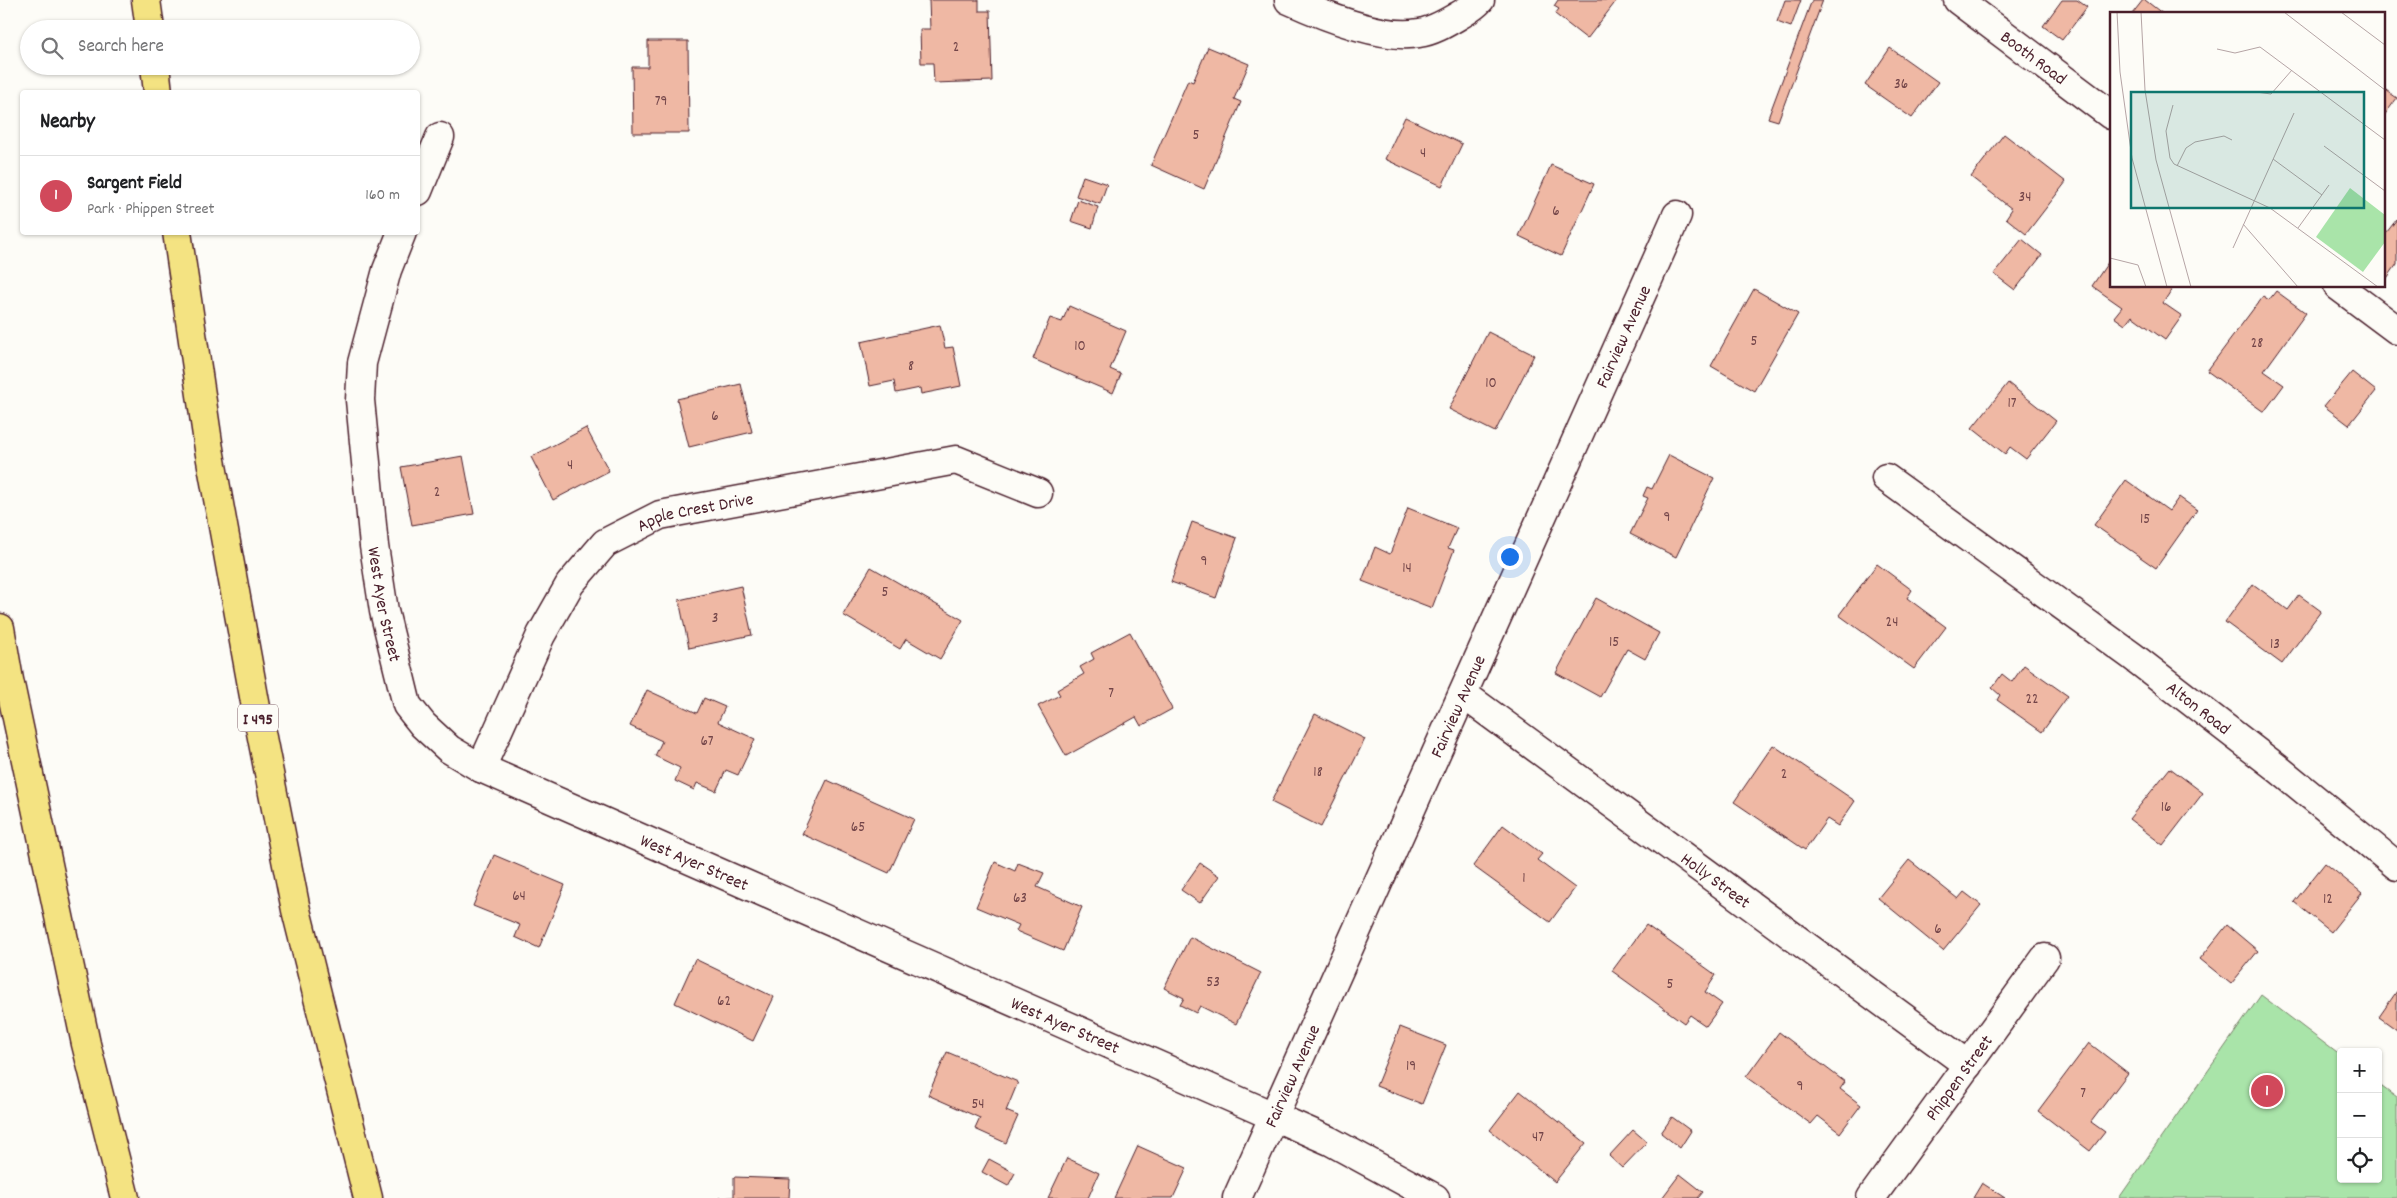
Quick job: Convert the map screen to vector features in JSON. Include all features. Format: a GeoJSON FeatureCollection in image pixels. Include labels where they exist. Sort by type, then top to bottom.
{"type":"FeatureCollection","features":[{"type":"Feature","properties":{"kind":"highway"},"geometry":{"type":"LineString","coordinates":[[146,0],[149,20]]}},
{"type":"Feature","properties":{"kind":"highway"},"geometry":{"type":"LineString","coordinates":[[156,75],[158,90]]}},
{"type":"Feature","properties":{"kind":"highway","name":"I 495"},"geometry":{"type":"LineString","coordinates":[[177,235],[209,448],[255,702],[296,910],[368,1198]]}},
{"type":"Feature","properties":{"kind":"highway"},"geometry":{"type":"LineString","coordinates":[[0,628],[9,680],[86,1044],[125,1198]]}},
{"type":"Feature","properties":{"kind":"street"},"geometry":{"type":"LineString","coordinates":[[1289,0],[1324,16],[1391,33],[1419,33],[1444,25],[1477,3]]}},
{"type":"Feature","properties":{"kind":"street","name":"Booth Road"},"geometry":{"type":"LineString","coordinates":[[1958,0],[2110,114]]}},
{"type":"Feature","properties":{"kind":"street"},"geometry":{"type":"LineString","coordinates":[[420,186],[440,137]]}},
{"type":"Feature","properties":{"kind":"street","name":"Fairview Avenue"},"geometry":{"type":"LineString","coordinates":[[1237,1198],[1677,215]]}},
{"type":"Feature","properties":{"kind":"street","name":"West Ayer Street"},"geometry":{"type":"LineString","coordinates":[[401,235],[387,270],[362,363],[360,400],[374,546],[384,611],[407,705],[423,725],[449,749],[481,768],[1273,1116],[1380,1166],[1436,1198]]}},
{"type":"Feature","properties":{"kind":"street"},"geometry":{"type":"LineString","coordinates":[[2341,288],[2397,330]]}},
{"type":"Feature","properties":{"kind":"street","name":"Apple Crest Drive"},"geometry":{"type":"LineString","coordinates":[[481,768],[542,635],[570,584],[604,543],[660,515],[956,460],[1038,493]]}},
{"type":"Feature","properties":{"kind":"street","name":"Alton Road"},"geometry":{"type":"LineString","coordinates":[[1886,478],[2132,656],[2276,767],[2397,866]]}},
{"type":"Feature","properties":{"kind":"street","name":"Holly Street"},"geometry":{"type":"LineString","coordinates":[[1463,694],[1968,1064]]}},
{"type":"Feature","properties":{"kind":"street","name":"Phippen Street"},"geometry":{"type":"LineString","coordinates":[[1871,1198],[2045,958]]}},
{"type":"Feature","properties":{"kind":"green space"},"geometry":{"type":"Polygon","coordinates":[[[2261,995],[2337,1053],[2337,1183],[2382,1183],[2382,1087],[2397,1098],[2397,1198],[2119,1198],[2261,995]]]}},
{"type":"Feature","properties":{"kind":"building"},"geometry":{"type":"Polygon","coordinates":[[[929,0],[979,0],[979,11],[990,11],[992,81],[934,83],[933,63],[921,63],[920,29],[930,29],[929,0]]]}},
{"type":"Feature","properties":{"kind":"building"},"geometry":{"type":"Polygon","coordinates":[[[1558,0],[1617,0],[1587,39],[1555,14],[1559,9],[1554,6],[1558,0]]]}},
{"type":"Feature","properties":{"kind":"building"},"geometry":{"type":"Polygon","coordinates":[[[1785,0],[1801,0],[1791,27],[1777,22],[1785,0]]]}},
{"type":"Feature","properties":{"kind":"building"},"geometry":{"type":"Polygon","coordinates":[[[1812,0],[1823,0],[1778,121],[1768,118],[1812,0]]]}},
{"type":"Feature","properties":{"kind":"building"},"geometry":{"type":"Polygon","coordinates":[[[2062,0],[2077,0],[2087,7],[2062,40],[2043,26],[2062,0]]]}},
{"type":"Feature","properties":{"kind":"building"},"geometry":{"type":"Polygon","coordinates":[[[2145,0],[2160,12],[2134,12],[2145,0]]]}},
{"type":"Feature","properties":{"kind":"building"},"geometry":{"type":"Polygon","coordinates":[[[648,41],[688,41],[689,133],[633,133],[632,67],[648,67],[648,41]]]}},
{"type":"Feature","properties":{"kind":"building"},"geometry":{"type":"Polygon","coordinates":[[[1208,47],[1249,64],[1234,99],[1241,102],[1204,189],[1151,165],[1188,80],[1193,82],[1208,47]]]}},
{"type":"Feature","properties":{"kind":"building"},"geometry":{"type":"Polygon","coordinates":[[[1890,48],[1938,82],[1912,118],[1865,85],[1890,48]]]}},
{"type":"Feature","properties":{"kind":"building"},"geometry":{"type":"Polygon","coordinates":[[[2384,89],[2397,98],[2384,116],[2384,89]]]}},
{"type":"Feature","properties":{"kind":"building"},"geometry":{"type":"Polygon","coordinates":[[[1405,117],[1462,144],[1442,186],[1385,159],[1405,117]]]}},
{"type":"Feature","properties":{"kind":"building"},"geometry":{"type":"Polygon","coordinates":[[[2004,134],[2066,182],[2026,234],[2006,218],[2012,209],[1971,177],[2004,134]]]}},
{"type":"Feature","properties":{"kind":"building"},"geometry":{"type":"Polygon","coordinates":[[[1551,165],[1594,184],[1561,256],[1519,236],[1551,165]]]}},
{"type":"Feature","properties":{"kind":"building"},"geometry":{"type":"Polygon","coordinates":[[[1083,176],[1107,184],[1100,204],[1076,196],[1083,176]]]}},
{"type":"Feature","properties":{"kind":"building"},"geometry":{"type":"Polygon","coordinates":[[[1078,200],[1098,207],[1092,228],[1071,221],[1078,200]]]}},
{"type":"Feature","properties":{"kind":"building"},"geometry":{"type":"Polygon","coordinates":[[[2397,219],[2397,264],[2385,281],[2384,259],[2384,236],[2397,219]]]}},
{"type":"Feature","properties":{"kind":"building"},"geometry":{"type":"Polygon","coordinates":[[[2022,239],[2042,255],[2015,290],[1994,274],[2022,239]]]}},
{"type":"Feature","properties":{"kind":"building"},"geometry":{"type":"Polygon","coordinates":[[[2110,259],[2110,288],[2173,288],[2163,303],[2182,316],[2165,340],[2132,316],[2125,325],[2114,317],[2122,307],[2092,286],[2110,259]]]}},
{"type":"Feature","properties":{"kind":"building"},"geometry":{"type":"Polygon","coordinates":[[[1754,289],[1798,314],[1754,391],[1711,366],[1754,289]]]}},
{"type":"Feature","properties":{"kind":"building"},"geometry":{"type":"Polygon","coordinates":[[[2276,291],[2306,313],[2264,371],[2284,385],[2264,412],[2207,371],[2263,296],[2269,300],[2276,291]]]}},
{"type":"Feature","properties":{"kind":"building"},"geometry":{"type":"Polygon","coordinates":[[[1069,306],[1126,331],[1110,369],[1121,374],[1113,393],[1033,359],[1050,318],[1062,322],[1069,306]]]}},
{"type":"Feature","properties":{"kind":"building"},"geometry":{"type":"Polygon","coordinates":[[[940,325],[945,348],[953,347],[961,386],[921,394],[920,388],[896,393],[894,381],[870,386],[861,342],[940,325]]]}},
{"type":"Feature","properties":{"kind":"building"},"geometry":{"type":"Polygon","coordinates":[[[1488,332],[1534,355],[1495,432],[1449,409],[1488,332]]]}},
{"type":"Feature","properties":{"kind":"building"},"geometry":{"type":"Polygon","coordinates":[[[2352,372],[2376,391],[2349,425],[2324,406],[2352,372]]]}},
{"type":"Feature","properties":{"kind":"building"},"geometry":{"type":"Polygon","coordinates":[[[2008,383],[2056,421],[2026,459],[2010,447],[2005,454],[1972,428],[2008,383]]]}},
{"type":"Feature","properties":{"kind":"building"},"geometry":{"type":"Polygon","coordinates":[[[741,384],[752,432],[689,447],[677,399],[741,384]]]}},
{"type":"Feature","properties":{"kind":"building"},"geometry":{"type":"Polygon","coordinates":[[[586,428],[609,471],[553,500],[531,457],[586,428]]]}},
{"type":"Feature","properties":{"kind":"building"},"geometry":{"type":"Polygon","coordinates":[[[1669,455],[1714,478],[1676,557],[1630,534],[1648,498],[1643,496],[1647,487],[1652,489],[1669,455]]]}},
{"type":"Feature","properties":{"kind":"building"},"geometry":{"type":"Polygon","coordinates":[[[463,456],[474,514],[412,525],[401,467],[463,456]]]}},
{"type":"Feature","properties":{"kind":"building"},"geometry":{"type":"Polygon","coordinates":[[[2126,480],[2169,511],[2179,497],[2197,510],[2156,568],[2094,525],[2126,480]]]}},
{"type":"Feature","properties":{"kind":"building"},"geometry":{"type":"Polygon","coordinates":[[[1408,508],[1457,528],[1448,548],[1454,550],[1432,608],[1362,581],[1375,547],[1390,554],[1408,508]]]}},
{"type":"Feature","properties":{"kind":"building"},"geometry":{"type":"Polygon","coordinates":[[[1192,522],[1237,538],[1216,598],[1171,582],[1192,522]]]}},
{"type":"Feature","properties":{"kind":"building"},"geometry":{"type":"Polygon","coordinates":[[[1877,564],[1912,590],[1907,598],[1946,627],[1914,669],[1839,615],[1877,564]]]}},
{"type":"Feature","properties":{"kind":"building"},"geometry":{"type":"Polygon","coordinates":[[[871,567],[963,620],[940,659],[906,639],[900,649],[843,615],[871,567]]]}},
{"type":"Feature","properties":{"kind":"building"},"geometry":{"type":"Polygon","coordinates":[[[2253,584],[2288,610],[2299,595],[2321,611],[2282,664],[2225,622],[2253,584]]]}},
{"type":"Feature","properties":{"kind":"building"},"geometry":{"type":"Polygon","coordinates":[[[741,586],[752,635],[689,648],[679,600],[741,586]]]}},
{"type":"Feature","properties":{"kind":"building"},"geometry":{"type":"Polygon","coordinates":[[[1596,598],[1659,633],[1645,659],[1627,649],[1600,697],[1556,673],[1596,598]]]}},
{"type":"Feature","properties":{"kind":"building"},"geometry":{"type":"Polygon","coordinates":[[[1130,632],[1172,709],[1141,726],[1136,717],[1066,756],[1038,706],[1060,695],[1057,690],[1084,674],[1080,667],[1094,659],[1091,653],[1130,632]]]}},
{"type":"Feature","properties":{"kind":"building"},"geometry":{"type":"Polygon","coordinates":[[[2024,665],[2068,696],[2042,732],[1997,700],[2000,695],[1992,688],[2002,674],[2012,682],[2024,665]]]}},
{"type":"Feature","properties":{"kind":"building"},"geometry":{"type":"Polygon","coordinates":[[[647,690],[697,713],[704,698],[725,707],[718,722],[755,739],[738,775],[726,770],[716,791],[697,783],[694,790],[675,781],[680,768],[655,756],[662,741],[630,726],[647,690]]]}},
{"type":"Feature","properties":{"kind":"building"},"geometry":{"type":"Polygon","coordinates":[[[1315,714],[1365,739],[1321,827],[1271,802],[1315,714]]]}},
{"type":"Feature","properties":{"kind":"building"},"geometry":{"type":"Polygon","coordinates":[[[1773,745],[1855,801],[1838,826],[1827,819],[1805,850],[1734,802],[1773,745]]]}},
{"type":"Feature","properties":{"kind":"building"},"geometry":{"type":"Polygon","coordinates":[[[2170,768],[2203,793],[2163,845],[2129,819],[2170,768]]]}},
{"type":"Feature","properties":{"kind":"building"},"geometry":{"type":"Polygon","coordinates":[[[827,780],[914,819],[889,873],[802,834],[827,780]]]}},
{"type":"Feature","properties":{"kind":"building"},"geometry":{"type":"Polygon","coordinates":[[[1503,825],[1542,854],[1537,860],[1575,888],[1550,922],[1473,866],[1503,825]]]}},
{"type":"Feature","properties":{"kind":"building"},"geometry":{"type":"Polygon","coordinates":[[[494,855],[565,885],[539,948],[515,937],[520,925],[473,906],[494,855]]]}},
{"type":"Feature","properties":{"kind":"building"},"geometry":{"type":"Polygon","coordinates":[[[1909,860],[1958,899],[1964,892],[1981,905],[1943,951],[1878,898],[1909,860]]]}},
{"type":"Feature","properties":{"kind":"building"},"geometry":{"type":"Polygon","coordinates":[[[995,862],[1015,871],[1018,863],[1044,873],[1037,887],[1082,907],[1063,951],[1016,931],[1019,925],[976,907],[995,862]]]}},
{"type":"Feature","properties":{"kind":"building"},"geometry":{"type":"Polygon","coordinates":[[[1200,863],[1219,876],[1200,903],[1181,890],[1200,863]]]}},
{"type":"Feature","properties":{"kind":"building"},"geometry":{"type":"Polygon","coordinates":[[[2325,863],[2362,893],[2331,932],[2294,902],[2325,863]]]}},
{"type":"Feature","properties":{"kind":"building"},"geometry":{"type":"Polygon","coordinates":[[[1646,925],[1716,975],[1705,992],[1722,1004],[1706,1026],[1690,1015],[1684,1023],[1612,971],[1646,925]]]}},
{"type":"Feature","properties":{"kind":"building"},"geometry":{"type":"Polygon","coordinates":[[[2227,925],[2258,951],[2231,984],[2200,959],[2227,925]]]}},
{"type":"Feature","properties":{"kind":"building"},"geometry":{"type":"Polygon","coordinates":[[[1190,937],[1261,973],[1236,1024],[1200,1006],[1196,1013],[1180,1005],[1184,998],[1164,988],[1190,937]]]}},
{"type":"Feature","properties":{"kind":"building"},"geometry":{"type":"Polygon","coordinates":[[[695,959],[774,997],[753,1041],[675,1003],[695,959]]]}},
{"type":"Feature","properties":{"kind":"building"},"geometry":{"type":"Polygon","coordinates":[[[2397,991],[2397,1030],[2379,1017],[2397,991]]]}},
{"type":"Feature","properties":{"kind":"building"},"geometry":{"type":"Polygon","coordinates":[[[1400,1027],[1446,1045],[1422,1104],[1376,1086],[1400,1027]]]}},
{"type":"Feature","properties":{"kind":"building"},"geometry":{"type":"Polygon","coordinates":[[[1779,1032],[1845,1082],[1840,1089],[1861,1105],[1840,1133],[1818,1116],[1811,1124],[1746,1077],[1779,1032]]]}},
{"type":"Feature","properties":{"kind":"building"},"geometry":{"type":"Polygon","coordinates":[[[2089,1043],[2128,1073],[2091,1122],[2105,1132],[2090,1151],[2038,1111],[2089,1043]]]}},
{"type":"Feature","properties":{"kind":"building"},"geometry":{"type":"Polygon","coordinates":[[[947,1052],[1018,1082],[1006,1111],[1018,1116],[1006,1143],[975,1129],[980,1118],[928,1095],[947,1052]]]}},
{"type":"Feature","properties":{"kind":"building"},"geometry":{"type":"Polygon","coordinates":[[[1520,1091],[1586,1143],[1555,1182],[1490,1130],[1520,1091]]]}},
{"type":"Feature","properties":{"kind":"building"},"geometry":{"type":"Polygon","coordinates":[[[1672,1117],[1691,1131],[1680,1148],[1661,1133],[1672,1117]]]}},
{"type":"Feature","properties":{"kind":"building"},"geometry":{"type":"Polygon","coordinates":[[[1633,1130],[1647,1142],[1622,1168],[1609,1156],[1633,1130]]]}},
{"type":"Feature","properties":{"kind":"building"},"geometry":{"type":"Polygon","coordinates":[[[1138,1146],[1187,1168],[1173,1198],[1114,1198],[1138,1146]]]}},
{"type":"Feature","properties":{"kind":"building"},"geometry":{"type":"Polygon","coordinates":[[[1067,1158],[1099,1173],[1088,1198],[1048,1198],[1067,1158]]]}},
{"type":"Feature","properties":{"kind":"building"},"geometry":{"type":"Polygon","coordinates":[[[989,1159],[1015,1173],[1008,1186],[982,1172],[989,1159]]]}},
{"type":"Feature","properties":{"kind":"building"},"geometry":{"type":"Polygon","coordinates":[[[1680,1174],[1703,1192],[1698,1198],[1662,1198],[1680,1174]]]}},
{"type":"Feature","properties":{"kind":"building"},"geometry":{"type":"Polygon","coordinates":[[[734,1177],[790,1179],[789,1198],[719,1198],[734,1197],[734,1177]]]}},
{"type":"Feature","properties":{"kind":"building"},"geometry":{"type":"Polygon","coordinates":[[[1982,1183],[2005,1198],[1973,1198],[1982,1183]]]}},
{"type":"Feature","properties":{"kind":"place","name":"Sargent Field"},"geometry":{"type":"Point","coordinates":[2267,1091]}}]}
